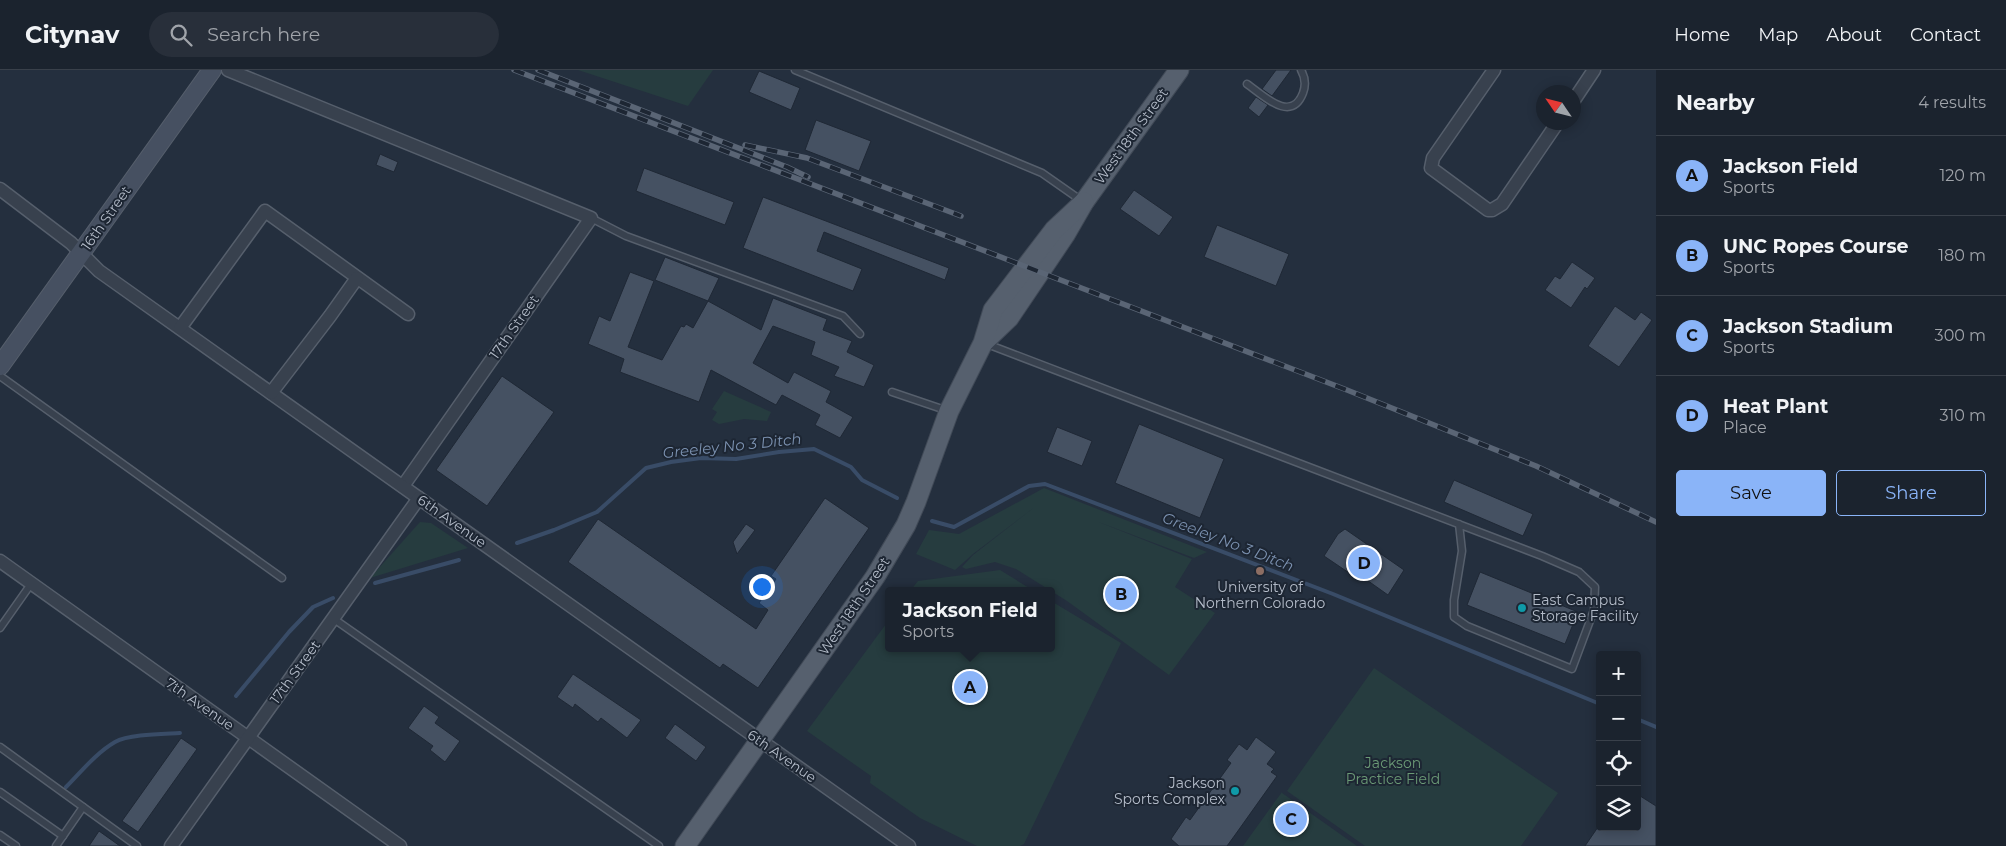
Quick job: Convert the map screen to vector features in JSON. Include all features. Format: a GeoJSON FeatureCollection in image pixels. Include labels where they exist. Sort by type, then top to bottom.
{"type":"FeatureCollection","features":[{"type":"Feature","properties":{"kind":"main road","name":"16th Street"},"geometry":{"type":"LineString","coordinates":[[0,366],[212,70]]}},
{"type":"Feature","properties":{"kind":"main road","name":"West 18th Street"},"geometry":{"type":"LineString","coordinates":[[685,846],[846,620],[875,577],[906,525],[950,411],[983,343],[993,310],[1054,230],[1084,202],[1179,70]]}},
{"type":"Feature","properties":{"kind":"street"},"geometry":{"type":"LineString","coordinates":[[228,70],[591,218]]}},
{"type":"Feature","properties":{"kind":"street"},"geometry":{"type":"LineString","coordinates":[[1494,70],[1433,158],[1430,168],[1488,210],[1492,210],[1502,204],[1553,130]]}},
{"type":"Feature","properties":{"kind":"street"},"geometry":{"type":"LineString","coordinates":[[1581,90],[1594,70]]}},
{"type":"Feature","properties":{"kind":"street","name":"6th Avenue"},"geometry":{"type":"LineString","coordinates":[[0,189],[71,243],[99,270],[909,846]]}},
{"type":"Feature","properties":{"kind":"street"},"geometry":{"type":"LineString","coordinates":[[180,328],[265,212],[408,314]]}},
{"type":"Feature","properties":{"kind":"street","name":"17th Street"},"geometry":{"type":"LineString","coordinates":[[403,486],[591,218]]}},
{"type":"Feature","properties":{"kind":"street"},"geometry":{"type":"LineString","coordinates":[[271,393],[357,278]]}},
{"type":"Feature","properties":{"kind":"street","name":"17th Street"},"geometry":{"type":"LineString","coordinates":[[171,846],[419,498]]}},
{"type":"Feature","properties":{"kind":"street","name":"7th Avenue"},"geometry":{"type":"LineString","coordinates":[[0,561],[400,846]]}},
{"type":"Feature","properties":{"kind":"lane"},"geometry":{"type":"LineString","coordinates":[[795,70],[1042,173],[1084,202]]}},
{"type":"Feature","properties":{"kind":"lane"},"geometry":{"type":"LineString","coordinates":[[1247,84],[1280,107],[1290,107],[1299,100],[1304,91],[1305,84],[1301,70]]}},
{"type":"Feature","properties":{"kind":"lane"},"geometry":{"type":"LineString","coordinates":[[591,218],[626,236],[843,316],[860,334]]}},
{"type":"Feature","properties":{"kind":"lane"},"geometry":{"type":"LineString","coordinates":[[983,343],[1459,524],[1579,572],[1595,587],[1594,610],[1572,669],[1467,626],[1454,617],[1454,600],[1462,551],[1459,524]]}},
{"type":"Feature","properties":{"kind":"lane"},"geometry":{"type":"LineString","coordinates":[[0,376],[282,578]]}},
{"type":"Feature","properties":{"kind":"lane"},"geometry":{"type":"LineString","coordinates":[[892,392],[950,411]]}},
{"type":"Feature","properties":{"kind":"lane"},"geometry":{"type":"LineString","coordinates":[[0,628],[31,584]]}},
{"type":"Feature","properties":{"kind":"lane"},"geometry":{"type":"LineString","coordinates":[[334,619],[659,846]]}},
{"type":"Feature","properties":{"kind":"lane"},"geometry":{"type":"LineString","coordinates":[[0,747],[137,846]]}},
{"type":"Feature","properties":{"kind":"lane"},"geometry":{"type":"LineString","coordinates":[[0,792],[63,836]]}},
{"type":"Feature","properties":{"kind":"lane"},"geometry":{"type":"LineString","coordinates":[[56,846],[83,807]]}},
{"type":"Feature","properties":{"kind":"lane"},"geometry":{"type":"LineString","coordinates":[[0,835],[16,846]]}},
{"type":"Feature","properties":{"kind":"green space"},"geometry":{"type":"Polygon","coordinates":[[[578,70],[713,70],[688,106],[578,70]]]}},
{"type":"Feature","properties":{"kind":"green space"},"geometry":{"type":"Polygon","coordinates":[[[724,391],[771,412],[767,421],[744,419],[719,424],[712,420],[717,412],[712,409],[724,391]]]}},
{"type":"Feature","properties":{"kind":"green space"},"geometry":{"type":"Polygon","coordinates":[[[1044,488],[1207,552],[1194,558],[1096,521],[1192,559],[1175,587],[1215,613],[1169,675],[1055,593],[1055,587],[1045,587],[1016,569],[995,562],[966,569],[962,567],[973,555],[1036,506],[973,554],[955,570],[916,554],[929,530],[959,534],[1044,488]]]}},
{"type":"Feature","properties":{"kind":"green space"},"geometry":{"type":"Polygon","coordinates":[[[420,522],[431,523],[468,548],[370,578],[420,522]]]}},
{"type":"Feature","properties":{"kind":"green space"},"geometry":{"type":"Polygon","coordinates":[[[1000,570],[1028,587],[913,587],[918,581],[1000,570]]]}},
{"type":"Feature","properties":{"kind":"green space"},"geometry":{"type":"Polygon","coordinates":[[[1055,603],[1121,643],[1024,844],[1020,846],[977,846],[920,818],[870,783],[871,776],[807,731],[885,625],[885,652],[1055,652],[1055,603]]]}},
{"type":"Feature","properties":{"kind":"green space","name":"Jackson Practice Field"},"geometry":{"type":"Polygon","coordinates":[[[1374,668],[1558,793],[1521,846],[1365,846],[1287,791],[1374,668]]]}},
{"type":"Feature","properties":{"kind":"green space"},"geometry":{"type":"Polygon","coordinates":[[[1282,793],[1357,846],[1243,846],[1282,793]]]}},
{"type":"Feature","properties":{"kind":"building"},"geometry":{"type":"Polygon","coordinates":[[[1276,70],[1291,70],[1272,96],[1262,89],[1276,70]]]}},
{"type":"Feature","properties":{"kind":"building"},"geometry":{"type":"Polygon","coordinates":[[[759,71],[800,88],[791,110],[749,92],[759,71]]]}},
{"type":"Feature","properties":{"kind":"building"},"geometry":{"type":"Polygon","coordinates":[[[1256,97],[1268,105],[1259,117],[1248,108],[1256,97]]]}},
{"type":"Feature","properties":{"kind":"building"},"geometry":{"type":"Polygon","coordinates":[[[816,120],[871,141],[859,171],[805,150],[816,120]]]}},
{"type":"Feature","properties":{"kind":"building"},"geometry":{"type":"Polygon","coordinates":[[[380,154],[398,162],[394,172],[376,165],[380,154]]]}},
{"type":"Feature","properties":{"kind":"building"},"geometry":{"type":"Polygon","coordinates":[[[644,168],[734,202],[725,225],[636,191],[644,168]]]}},
{"type":"Feature","properties":{"kind":"building"},"geometry":{"type":"Polygon","coordinates":[[[1134,190],[1173,217],[1159,236],[1120,209],[1134,190]]]}},
{"type":"Feature","properties":{"kind":"building"},"geometry":{"type":"Polygon","coordinates":[[[763,197],[949,268],[945,280],[824,232],[817,251],[862,269],[853,291],[743,248],[763,197]]]}},
{"type":"Feature","properties":{"kind":"building"},"geometry":{"type":"Polygon","coordinates":[[[1217,225],[1289,254],[1276,286],[1204,257],[1217,225]]]}},
{"type":"Feature","properties":{"kind":"building"},"geometry":{"type":"Polygon","coordinates":[[[665,257],[719,278],[708,301],[655,280],[665,257]]]}},
{"type":"Feature","properties":{"kind":"building"},"geometry":{"type":"Polygon","coordinates":[[[1572,262],[1595,278],[1587,289],[1585,287],[1571,308],[1545,290],[1555,276],[1560,279],[1572,262]]]}},
{"type":"Feature","properties":{"kind":"building"},"geometry":{"type":"Polygon","coordinates":[[[630,272],[654,281],[628,347],[662,360],[681,326],[684,327],[686,324],[693,328],[708,301],[761,330],[773,298],[827,319],[823,330],[852,341],[847,352],[874,365],[864,387],[834,376],[839,367],[811,355],[815,342],[773,326],[753,363],[788,383],[794,372],[831,391],[826,402],[853,417],[840,438],[815,425],[820,415],[782,395],[776,405],[711,370],[699,402],[620,372],[624,359],[588,344],[599,316],[610,321],[630,272]]]}},
{"type":"Feature","properties":{"kind":"building"},"geometry":{"type":"Polygon","coordinates":[[[1615,306],[1635,320],[1641,312],[1652,320],[1619,367],[1588,346],[1615,306]]]}},
{"type":"Feature","properties":{"kind":"building"},"geometry":{"type":"Polygon","coordinates":[[[502,376],[554,412],[487,506],[436,470],[502,376]]]}},
{"type":"Feature","properties":{"kind":"building"},"geometry":{"type":"Polygon","coordinates":[[[1139,424],[1224,459],[1200,518],[1115,483],[1139,424]]]}},
{"type":"Feature","properties":{"kind":"building"},"geometry":{"type":"Polygon","coordinates":[[[1057,427],[1092,441],[1082,466],[1047,452],[1057,427]]]}},
{"type":"Feature","properties":{"kind":"building"},"geometry":{"type":"Polygon","coordinates":[[[1454,480],[1533,514],[1523,536],[1444,502],[1454,480]]]}},
{"type":"Feature","properties":{"kind":"building"},"geometry":{"type":"Polygon","coordinates":[[[825,498],[869,528],[758,688],[723,664],[720,668],[568,562],[598,519],[756,629],[768,610],[759,603],[776,579],[771,576],[825,498]]]}},
{"type":"Feature","properties":{"kind":"building"},"geometry":{"type":"Polygon","coordinates":[[[746,524],[755,530],[737,554],[733,542],[746,524]]]}},
{"type":"Feature","properties":{"kind":"building"},"geometry":{"type":"Polygon","coordinates":[[[1345,529],[1404,570],[1388,595],[1364,578],[1361,581],[1324,556],[1338,534],[1345,529]]]}},
{"type":"Feature","properties":{"kind":"building","name":"East Campus Storage Facility"},"geometry":{"type":"Polygon","coordinates":[[[1480,572],[1578,612],[1565,644],[1467,605],[1480,572]]]}},
{"type":"Feature","properties":{"kind":"building"},"geometry":{"type":"Polygon","coordinates":[[[573,674],[641,720],[627,738],[601,718],[598,722],[575,704],[573,708],[557,697],[573,674]]]}},
{"type":"Feature","properties":{"kind":"building"},"geometry":{"type":"Polygon","coordinates":[[[424,706],[439,717],[435,723],[460,741],[445,762],[430,750],[433,746],[408,728],[424,706]]]}},
{"type":"Feature","properties":{"kind":"building"},"geometry":{"type":"Polygon","coordinates":[[[675,724],[706,747],[696,761],[665,738],[675,724]]]}},
{"type":"Feature","properties":{"kind":"building","name":"Jackson Sports Complex"},"geometry":{"type":"Polygon","coordinates":[[[1256,737],[1276,752],[1267,764],[1274,769],[1271,772],[1277,776],[1227,846],[1179,846],[1171,839],[1186,817],[1190,820],[1231,763],[1227,760],[1239,744],[1247,750],[1256,737]]]}},
{"type":"Feature","properties":{"kind":"building"},"geometry":{"type":"Polygon","coordinates":[[[181,738],[197,749],[138,832],[122,821],[181,738]]]}},
{"type":"Feature","properties":{"kind":"building"},"geometry":{"type":"Polygon","coordinates":[[[1641,797],[1656,806],[1656,846],[1585,846],[1596,830],[1641,831],[1641,797]]]}},
{"type":"Feature","properties":{"kind":"building"},"geometry":{"type":"Polygon","coordinates":[[[99,831],[120,846],[89,846],[99,831]]]}},
{"type":"Feature","properties":{"kind":"waterway","name":"Greeley No 3 Ditch"},"geometry":{"type":"LineString","coordinates":[[517,543],[597,512],[646,468],[701,458],[736,459],[814,449],[851,467],[862,480],[897,498]]}},
{"type":"Feature","properties":{"kind":"waterway","name":"Greeley No 3 Ditch"},"geometry":{"type":"LineString","coordinates":[[932,521],[954,527],[1029,486],[1045,484],[1333,594],[1596,702]]}},
{"type":"Feature","properties":{"kind":"waterway","name":"Greeley No 3 Ditch"},"geometry":{"type":"LineString","coordinates":[[375,583],[459,560]]}},
{"type":"Feature","properties":{"kind":"waterway","name":"Greeley No 3 Ditch"},"geometry":{"type":"LineString","coordinates":[[236,696],[289,632],[313,607],[333,598]]}},
{"type":"Feature","properties":{"kind":"waterway","name":"Greeley No 3 Ditch"},"geometry":{"type":"LineString","coordinates":[[1641,721],[1656,727]]}},
{"type":"Feature","properties":{"kind":"waterway","name":"Greeley No 3 Ditch"},"geometry":{"type":"LineString","coordinates":[[66,787],[95,757],[108,746],[121,739],[180,733]]}},
{"type":"Feature","properties":{"kind":"railway"},"geometry":{"type":"LineString","coordinates":[[514,70],[1347,390],[1536,466],[1656,522]]}},
{"type":"Feature","properties":{"kind":"railway"},"geometry":{"type":"LineString","coordinates":[[538,70],[787,167],[808,177]]}},
{"type":"Feature","properties":{"kind":"railway"},"geometry":{"type":"LineString","coordinates":[[745,145],[807,158],[961,216]]}},
{"type":"Feature","properties":{"kind":"place","name":"Heat Plant"},"geometry":{"type":"Point","coordinates":[1364,563]}},
{"type":"Feature","properties":{"kind":"place","name":"University of Northern Colorado"},"geometry":{"type":"Point","coordinates":[1260,571]}},
{"type":"Feature","properties":{"kind":"place","name":"UNC Ropes Course"},"geometry":{"type":"Point","coordinates":[1121,594]}},
{"type":"Feature","properties":{"kind":"place","name":"East Campus Storage Facility"},"geometry":{"type":"Point","coordinates":[1522,608]}},
{"type":"Feature","properties":{"kind":"place","name":"Jackson Field"},"geometry":{"type":"Point","coordinates":[970,687]}},
{"type":"Feature","properties":{"kind":"place","name":"Jackson Sports Complex"},"geometry":{"type":"Point","coordinates":[1235,791]}},
{"type":"Feature","properties":{"kind":"place","name":"Jackson Stadium"},"geometry":{"type":"Point","coordinates":[1291,819]}}]}
